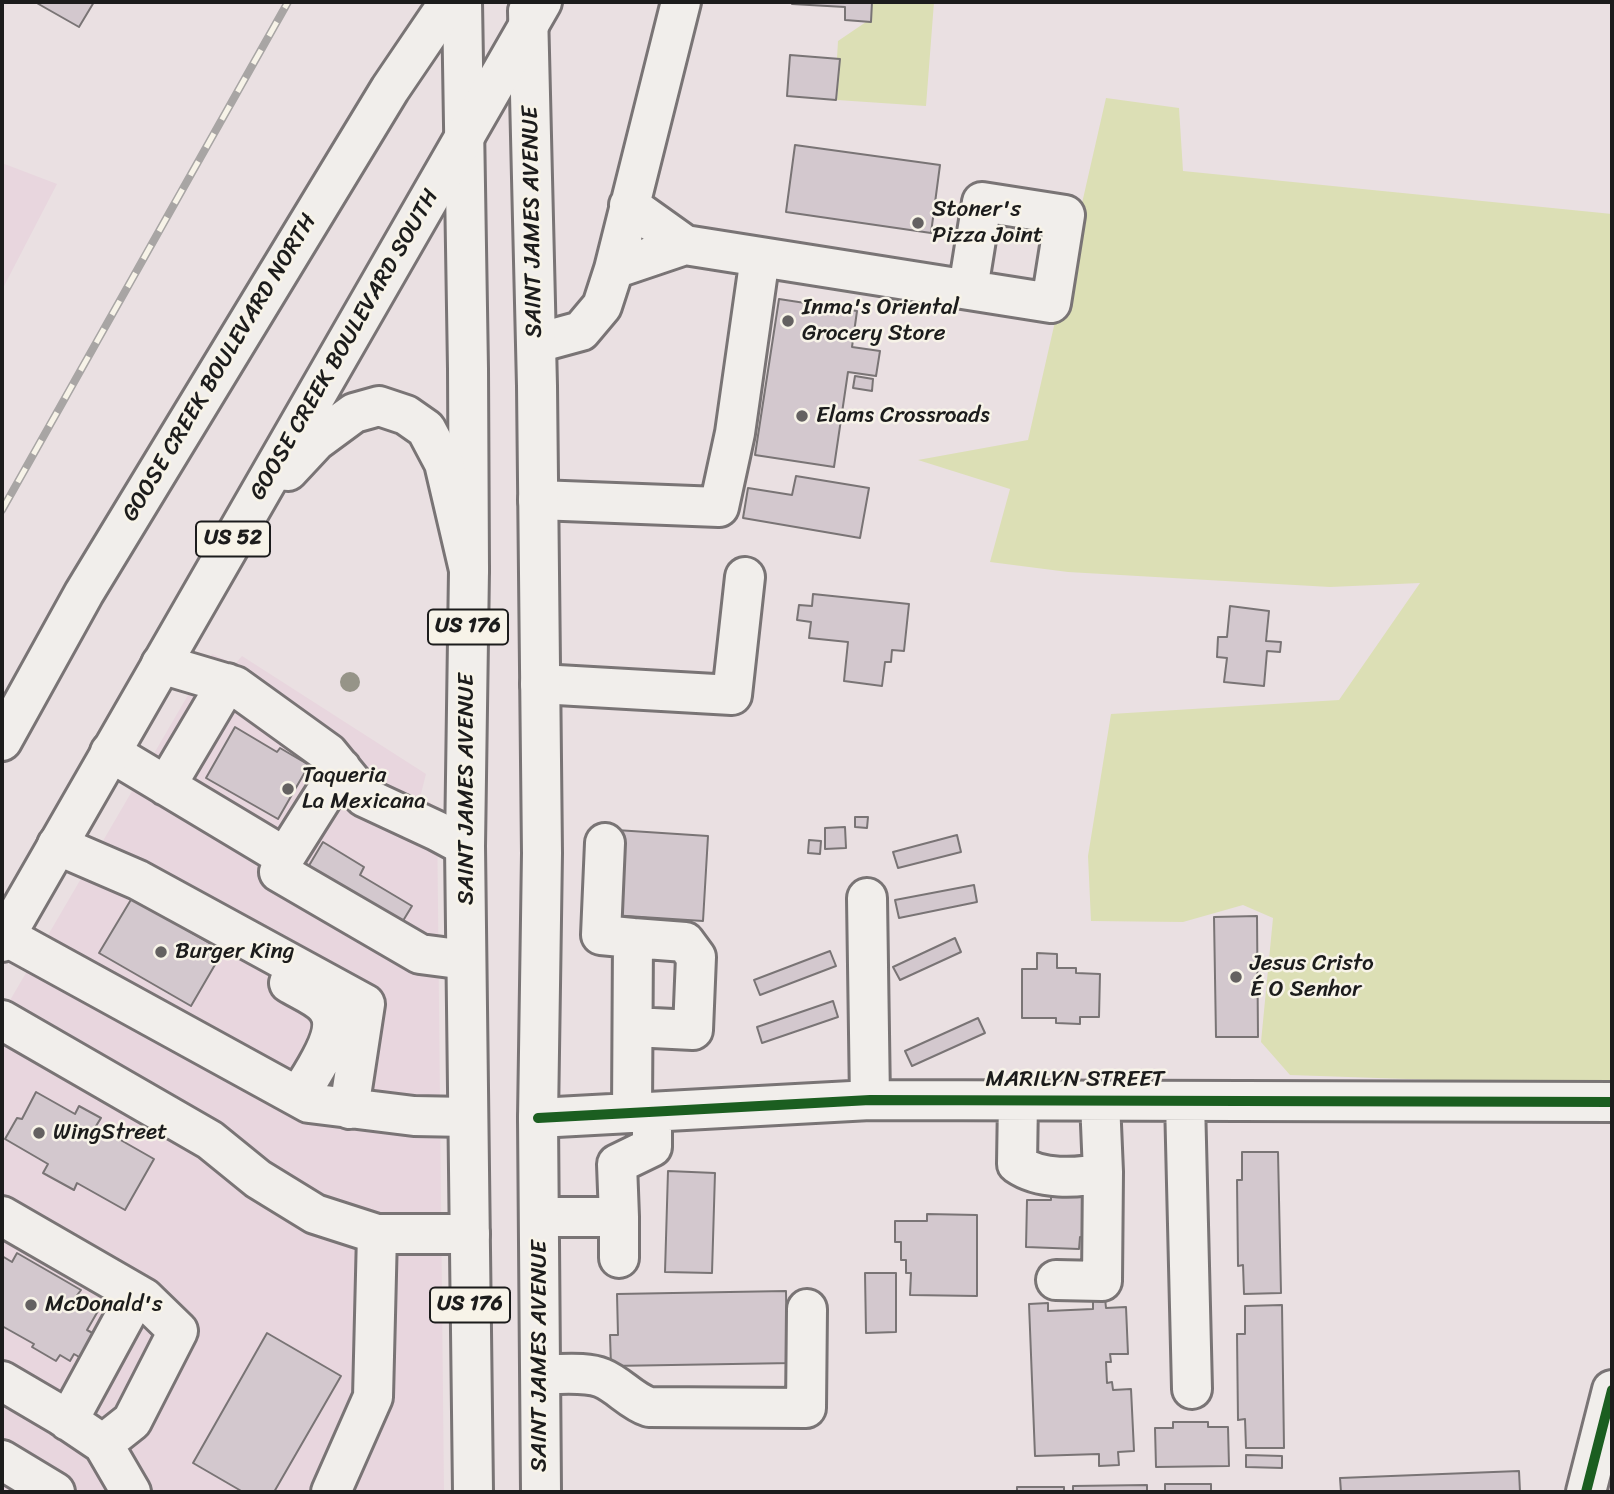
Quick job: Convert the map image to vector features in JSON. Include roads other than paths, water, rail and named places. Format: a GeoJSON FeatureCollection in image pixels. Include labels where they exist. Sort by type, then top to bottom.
{"type":"FeatureCollection","features":[{"type":"Feature","properties":{"kind":"main road","name":"GOOSE CREEK BOULEVARD NORTH"},"geometry":{"type":"LineString","coordinates":[[2,741],[84,593],[390,89],[449,2]]}},
{"type":"Feature","properties":{"kind":"main road","name":"SAINT JAMES AVENUE"},"geometry":{"type":"LineString","coordinates":[[461,2],[465,136],[469,569],[465,846],[473,1492]]}},
{"type":"Feature","properties":{"kind":"main road"},"geometry":{"type":"LineString","coordinates":[[537,344],[581,331],[602,306],[614,269],[681,2]]}},
{"type":"Feature","properties":{"kind":"main road","name":"SAINT JAMES AVENUE"},"geometry":{"type":"LineString","coordinates":[[533,10],[542,853],[538,1118],[541,1492]]}},
{"type":"Feature","properties":{"kind":"main road","name":"GOOSE CREEK BOULEVARD SOUTH"},"geometry":{"type":"LineString","coordinates":[[4,939],[465,136],[533,10]]}},
{"type":"Feature","properties":{"kind":"main road"},"geometry":{"type":"LineString","coordinates":[[629,205],[685,245],[968,289]]}},
{"type":"Feature","properties":{"kind":"main road"},"geometry":{"type":"LineString","coordinates":[[614,269],[685,245]]}},
{"type":"Feature","properties":{"kind":"main road"},"geometry":{"type":"LineString","coordinates":[[538,500],[719,507],[735,433],[760,257]]}},
{"type":"Feature","properties":{"kind":"main road"},"geometry":{"type":"LineString","coordinates":[[244,519],[316,441],[354,413],[379,406],[406,415],[426,429],[444,463],[469,569]]}},
{"type":"Feature","properties":{"kind":"main road"},"geometry":{"type":"LineString","coordinates":[[540,684],[732,695],[745,577]]}},
{"type":"Feature","properties":{"kind":"main road"},"geometry":{"type":"LineString","coordinates":[[161,664],[235,686],[328,753],[363,797],[465,846]]}},
{"type":"Feature","properties":{"kind":"main road"},"geometry":{"type":"LineString","coordinates":[[166,786],[227,683]]}},
{"type":"Feature","properties":{"kind":"main road"},"geometry":{"type":"LineString","coordinates":[[110,752],[285,857]]}},
{"type":"Feature","properties":{"kind":"main road"},"geometry":{"type":"LineString","coordinates":[[341,768],[285,857],[279,872],[420,954],[466,960]]}},
{"type":"Feature","properties":{"kind":"main road"},"geometry":{"type":"LineString","coordinates":[[604,843],[601,935],[685,942],[696,957],[693,1030],[633,1027]]}},
{"type":"Feature","properties":{"kind":"main road"},"geometry":{"type":"LineString","coordinates":[[57,845],[126,874],[366,1004],[349,1109]]}},
{"type":"Feature","properties":{"kind":"main road"},"geometry":{"type":"LineString","coordinates":[[126,874],[177,916],[327,1008],[333,1022],[332,1036],[298,1097]]}},
{"type":"Feature","properties":{"kind":"main road"},"geometry":{"type":"LineString","coordinates":[[867,898],[870,1100]]}},
{"type":"Feature","properties":{"kind":"main road"},"geometry":{"type":"LineString","coordinates":[[620,1258],[617,1164],[652,1147],[642,1112],[633,1027],[633,938]]}},
{"type":"Feature","properties":{"kind":"main road"},"geometry":{"type":"LineString","coordinates":[[4,939],[309,1103],[414,1116],[467,1118]]}},
{"type":"Feature","properties":{"kind":"main road"},"geometry":{"type":"LineString","coordinates":[[2,1020],[210,1140],[257,1179],[315,1214],[377,1234],[470,1234]]}},
{"type":"Feature","properties":{"kind":"main road","name":"MARILYN STREET"},"geometry":{"type":"LineString","coordinates":[[538,1118],[870,1100],[1612,1102]]}},
{"type":"Feature","properties":{"kind":"main road"},"geometry":{"type":"LineString","coordinates":[[1018,1101],[1017,1164],[1029,1172],[1065,1176],[1103,1172]]}},
{"type":"Feature","properties":{"kind":"main road"},"geometry":{"type":"LineString","coordinates":[[1056,1280],[1102,1281],[1103,1172],[1100,1101]]}},
{"type":"Feature","properties":{"kind":"main road"},"geometry":{"type":"LineString","coordinates":[[1185,1101],[1192,1389]]}},
{"type":"Feature","properties":{"kind":"main road"},"geometry":{"type":"LineString","coordinates":[[2,1216],[137,1294],[178,1331],[132,1420],[103,1444]]}},
{"type":"Feature","properties":{"kind":"main road"},"geometry":{"type":"LineString","coordinates":[[539,1217],[619,1217]]}},
{"type":"Feature","properties":{"kind":"main road"},"geometry":{"type":"LineString","coordinates":[[331,1492],[373,1397],[377,1234]]}},
{"type":"Feature","properties":{"kind":"main road"},"geometry":{"type":"LineString","coordinates":[[68,1421],[137,1294]]}},
{"type":"Feature","properties":{"kind":"main road"},"geometry":{"type":"LineString","coordinates":[[541,1374],[595,1376],[649,1407],[806,1408],[807,1310]]}},
{"type":"Feature","properties":{"kind":"main road"},"geometry":{"type":"LineString","coordinates":[[2,1381],[103,1444],[131,1492]]}},
{"type":"Feature","properties":{"kind":"main road"},"geometry":{"type":"LineString","coordinates":[[1586,1492],[1612,1390]]}},
{"type":"Feature","properties":{"kind":"main road"},"geometry":{"type":"LineString","coordinates":[[2,1460],[55,1492]]}},
{"type":"Feature","properties":{"kind":"railway"},"geometry":{"type":"LineString","coordinates":[[2,510],[288,2]]}},
{"type":"Feature","properties":{"kind":"place","name":"Stoner's Pizza Joint"},"geometry":{"type":"Point","coordinates":[918,223]}},
{"type":"Feature","properties":{"kind":"place","name":"Inma's Oriental Grocery Store"},"geometry":{"type":"Point","coordinates":[788,321]}},
{"type":"Feature","properties":{"kind":"place","name":"Elams Crossroads"},"geometry":{"type":"Point","coordinates":[802,416]}},
{"type":"Feature","properties":{"kind":"place","name":"Taqueria La Mexicana"},"geometry":{"type":"Point","coordinates":[288,789]}},
{"type":"Feature","properties":{"kind":"place","name":"Burger King"},"geometry":{"type":"Point","coordinates":[161,952]}},
{"type":"Feature","properties":{"kind":"place","name":"Jesus Cristo É O Senhor"},"geometry":{"type":"Point","coordinates":[1236,977]}},
{"type":"Feature","properties":{"kind":"place","name":"WingStreet"},"geometry":{"type":"Point","coordinates":[39,1133]}},
{"type":"Feature","properties":{"kind":"place","name":"McDonald's"},"geometry":{"type":"Point","coordinates":[31,1305]}}]}
